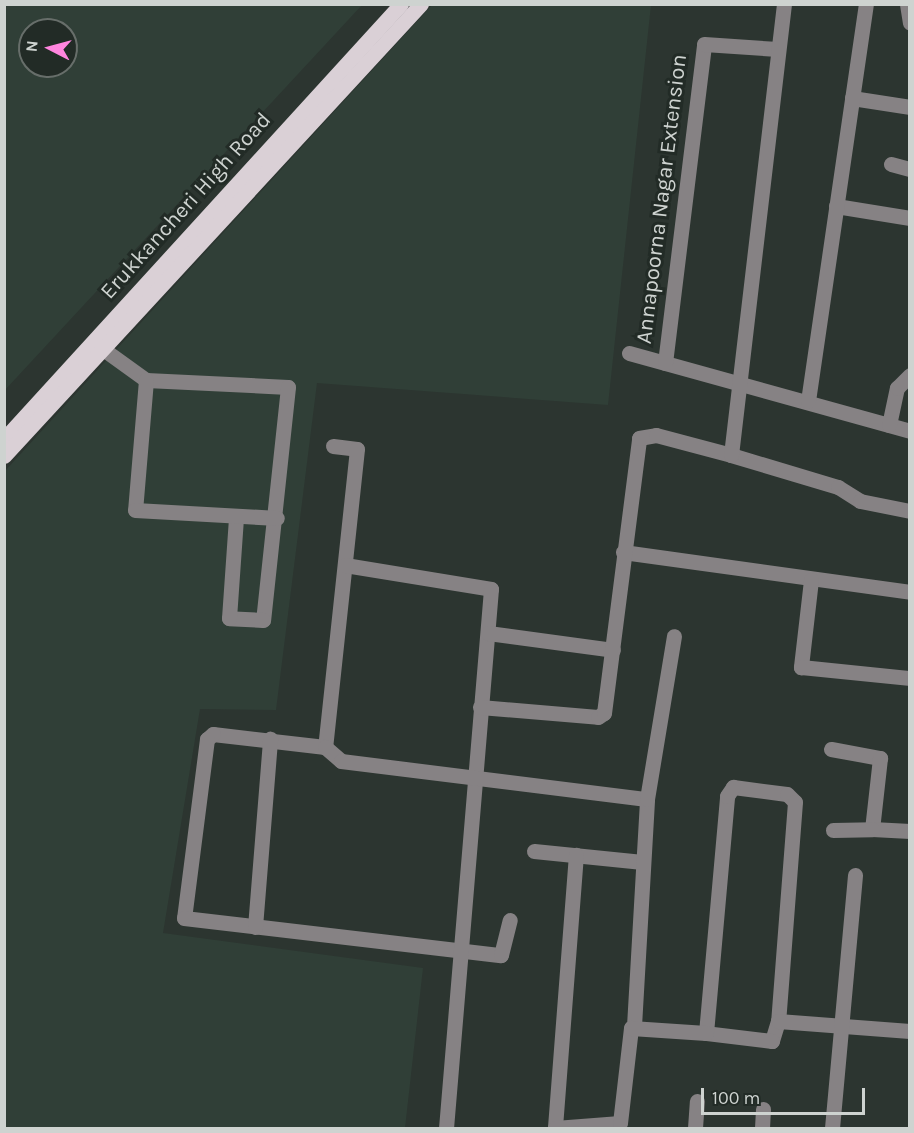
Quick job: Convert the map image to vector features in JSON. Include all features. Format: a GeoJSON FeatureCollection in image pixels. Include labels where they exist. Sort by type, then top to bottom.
{"type":"FeatureCollection","features":[{"type":"Feature","properties":{"kind":"main road","name":"Erukkancheri High Road"},"geometry":{"type":"LineString","coordinates":[[4,439],[401,4]]}},
{"type":"Feature","properties":{"kind":"main road"},"geometry":{"type":"LineString","coordinates":[[4,456],[421,4]]}},
{"type":"Feature","properties":{"kind":"street"},"geometry":{"type":"LineString","coordinates":[[731,455],[784,4]]}},
{"type":"Feature","properties":{"kind":"street"},"geometry":{"type":"LineString","coordinates":[[808,402],[866,4]]}},
{"type":"Feature","properties":{"kind":"street"},"geometry":{"type":"LineString","coordinates":[[907,4],[909,23]]}},
{"type":"Feature","properties":{"kind":"street","name":"Annapoorna Nagar Extension"},"geometry":{"type":"LineString","coordinates":[[665,363],[704,44],[778,49]]}},
{"type":"Feature","properties":{"kind":"street"},"geometry":{"type":"LineString","coordinates":[[852,98],[909,107]]}},
{"type":"Feature","properties":{"kind":"street"},"geometry":{"type":"LineString","coordinates":[[891,164],[909,169]]}},
{"type":"Feature","properties":{"kind":"street"},"geometry":{"type":"LineString","coordinates":[[836,206],[909,218]]}},
{"type":"Feature","properties":{"kind":"street"},"geometry":{"type":"LineString","coordinates":[[103,349],[146,380],[288,387],[277,518],[261,621],[235,619],[228,612],[236,517]]}},
{"type":"Feature","properties":{"kind":"street"},"geometry":{"type":"LineString","coordinates":[[629,353],[909,431]]}},
{"type":"Feature","properties":{"kind":"street"},"geometry":{"type":"LineString","coordinates":[[889,425],[900,383],[909,375]]}},
{"type":"Feature","properties":{"kind":"street"},"geometry":{"type":"LineString","coordinates":[[146,380],[135,510],[277,518]]}},
{"type":"Feature","properties":{"kind":"street"},"geometry":{"type":"LineString","coordinates":[[480,707],[598,717],[606,708],[623,552],[639,438],[656,435],[731,455],[838,487],[860,501],[909,511]]}},
{"type":"Feature","properties":{"kind":"street"},"geometry":{"type":"LineString","coordinates":[[325,747],[357,449],[333,446]]}},
{"type":"Feature","properties":{"kind":"street"},"geometry":{"type":"LineString","coordinates":[[623,552],[909,592]]}},
{"type":"Feature","properties":{"kind":"street"},"geometry":{"type":"LineString","coordinates":[[345,565],[485,585],[491,595],[480,707],[479,780],[446,1128]]}},
{"type":"Feature","properties":{"kind":"street"},"geometry":{"type":"LineString","coordinates":[[811,580],[801,667],[909,678]]}},
{"type":"Feature","properties":{"kind":"street"},"geometry":{"type":"LineString","coordinates":[[488,633],[613,650]]}},
{"type":"Feature","properties":{"kind":"street"},"geometry":{"type":"LineString","coordinates":[[634,1026],[642,862],[648,799],[674,636]]}},
{"type":"Feature","properties":{"kind":"street"},"geometry":{"type":"LineString","coordinates":[[510,920],[506,952],[461,953],[188,920],[183,915],[207,739],[213,734],[270,739],[325,747],[341,761],[479,780],[648,799]]}},
{"type":"Feature","properties":{"kind":"street"},"geometry":{"type":"LineString","coordinates":[[255,927],[270,739]]}},
{"type":"Feature","properties":{"kind":"street"},"geometry":{"type":"LineString","coordinates":[[831,749],[880,758],[872,829]]}},
{"type":"Feature","properties":{"kind":"street"},"geometry":{"type":"LineString","coordinates":[[576,855],[555,1128],[620,1126],[627,1032],[634,1026],[772,1041],[778,1021],[795,802],[787,794],[733,787],[727,796],[706,1033]]}},
{"type":"Feature","properties":{"kind":"street"},"geometry":{"type":"LineString","coordinates":[[833,830],[909,831]]}},
{"type":"Feature","properties":{"kind":"street"},"geometry":{"type":"LineString","coordinates":[[534,851],[642,862]]}},
{"type":"Feature","properties":{"kind":"street"},"geometry":{"type":"LineString","coordinates":[[832,1128],[855,875]]}},
{"type":"Feature","properties":{"kind":"street"},"geometry":{"type":"LineString","coordinates":[[778,1021],[842,1023],[909,1031]]}},
{"type":"Feature","properties":{"kind":"street"},"geometry":{"type":"LineString","coordinates":[[695,1128],[697,1101]]}},
{"type":"Feature","properties":{"kind":"street"},"geometry":{"type":"LineString","coordinates":[[762,1128],[763,1109]]}},
{"type":"Feature","properties":{"kind":"shaded area"},"geometry":{"type":"Polygon","coordinates":[[[4,5],[362,5],[5,390],[4,5]]]}},
{"type":"Feature","properties":{"kind":"shaded area"},"geometry":{"type":"Polygon","coordinates":[[[432,5],[651,5],[608,405],[317,383],[276,710],[200,709],[163,933],[423,968],[405,1128],[5,1128],[4,472],[432,5]]]}}]}
